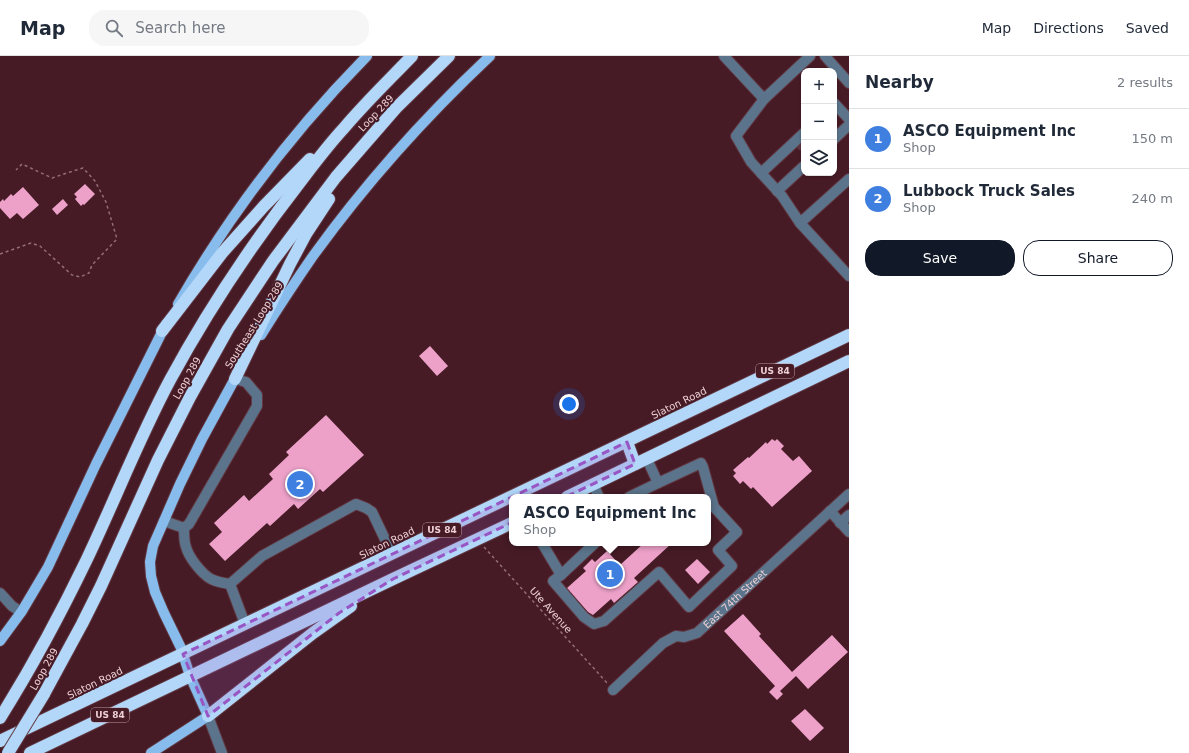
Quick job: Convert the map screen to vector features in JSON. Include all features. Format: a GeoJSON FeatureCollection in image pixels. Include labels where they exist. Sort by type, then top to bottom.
{"type":"FeatureCollection","features":[{"type":"Feature","properties":{"kind":"highway","name":"Loop 289"},"geometry":{"type":"LineString","coordinates":[[2,715],[45,640],[87,559],[121,482],[170,382],[205,320],[239,265],[282,205],[342,129],[412,56]]}},
{"type":"Feature","properties":{"kind":"highway"},"geometry":{"type":"LineString","coordinates":[[235,379],[290,264],[323,206],[383,133],[450,56]]}},
{"type":"Feature","properties":{"kind":"highway","name":"Loop 289"},"geometry":{"type":"LineString","coordinates":[[8,753],[44,694],[82,624],[158,460],[190,397],[228,329],[273,261],[336,177],[396,108],[450,56]]}},
{"type":"Feature","properties":{"kind":"highway"},"geometry":{"type":"LineString","coordinates":[[162,332],[222,253],[264,206],[360,109]]}},
{"type":"Feature","properties":{"kind":"highway","name":"Slaton Road"},"geometry":{"type":"LineString","coordinates":[[518,494],[849,336]]}},
{"type":"Feature","properties":{"kind":"highway","name":"US 84"},"geometry":{"type":"LineString","coordinates":[[573,494],[849,361]]}},
{"type":"Feature","properties":{"kind":"highway"},"geometry":{"type":"LineString","coordinates":[[627,442],[635,464]]}},
{"type":"Feature","properties":{"kind":"highway","name":"Slaton Road"},"geometry":{"type":"LineString","coordinates":[[0,742],[509,498]]}},
{"type":"Feature","properties":{"kind":"highway","name":"US 84"},"geometry":{"type":"LineString","coordinates":[[30,753],[509,524]]}},
{"type":"Feature","properties":{"kind":"highway"},"geometry":{"type":"LineString","coordinates":[[208,716],[339,614],[393,579]]}},
{"type":"Feature","properties":{"kind":"main road"},"geometry":{"type":"LineString","coordinates":[[0,641],[21,612],[48,567],[96,464],[162,332],[186,290],[222,234],[268,170],[323,103],[367,56]]}},
{"type":"Feature","properties":{"kind":"main road","name":"Southeast Loop 289"},"geometry":{"type":"LineString","coordinates":[[208,716],[190,676],[181,648],[155,592],[151,576],[150,562],[153,546],[202,439],[255,345],[309,262],[366,187],[398,150],[439,106],[490,56]]}},
{"type":"Feature","properties":{"kind":"main road"},"geometry":{"type":"LineString","coordinates":[[151,753],[208,716]]}},
{"type":"Feature","properties":{"kind":"street"},"geometry":{"type":"LineString","coordinates":[[724,56],[764,99]]}},
{"type":"Feature","properties":{"kind":"street"},"geometry":{"type":"LineString","coordinates":[[803,68],[810,56]]}},
{"type":"Feature","properties":{"kind":"street"},"geometry":{"type":"LineString","coordinates":[[825,56],[849,82]]}},
{"type":"Feature","properties":{"kind":"street"},"geometry":{"type":"LineString","coordinates":[[801,70],[764,99],[736,136],[751,162],[782,196],[800,223],[847,270]]}},
{"type":"Feature","properties":{"kind":"street"},"geometry":{"type":"LineString","coordinates":[[837,107],[849,120]]}},
{"type":"Feature","properties":{"kind":"street"},"geometry":{"type":"LineString","coordinates":[[837,136],[849,125]]}},
{"type":"Feature","properties":{"kind":"street"},"geometry":{"type":"LineString","coordinates":[[761,173],[801,136]]}},
{"type":"Feature","properties":{"kind":"street"},"geometry":{"type":"LineString","coordinates":[[777,191],[801,169]]}},
{"type":"Feature","properties":{"kind":"street"},"geometry":{"type":"LineString","coordinates":[[800,223],[849,179]]}},
{"type":"Feature","properties":{"kind":"street"},"geometry":{"type":"LineString","coordinates":[[184,528],[189,524],[257,406],[257,395],[246,382],[235,379]]}},
{"type":"Feature","properties":{"kind":"street"},"geometry":{"type":"LineString","coordinates":[[647,459],[658,483]]}},
{"type":"Feature","properties":{"kind":"street"},"geometry":{"type":"LineString","coordinates":[[635,494],[701,463],[710,494]]}},
{"type":"Feature","properties":{"kind":"street"},"geometry":{"type":"LineString","coordinates":[[593,484],[598,494]]}},
{"type":"Feature","properties":{"kind":"street","name":"East 74th Street"},"geometry":{"type":"LineString","coordinates":[[613,690],[663,643],[676,636],[684,637],[697,634],[849,494]]}},
{"type":"Feature","properties":{"kind":"street"},"geometry":{"type":"LineString","coordinates":[[592,546],[553,581],[584,617],[594,624],[604,621],[659,572],[689,607],[732,566],[718,550],[738,532],[714,507],[711,496]]}},
{"type":"Feature","properties":{"kind":"street"},"geometry":{"type":"LineString","coordinates":[[184,528],[185,546],[191,558],[210,579],[220,583],[230,584],[262,556],[356,504],[372,512],[392,554]]}},
{"type":"Feature","properties":{"kind":"street"},"geometry":{"type":"LineString","coordinates":[[830,511],[849,532]]}},
{"type":"Feature","properties":{"kind":"street"},"geometry":{"type":"LineString","coordinates":[[840,523],[849,515]]}},
{"type":"Feature","properties":{"kind":"street"},"geometry":{"type":"LineString","coordinates":[[164,521],[184,528]]}},
{"type":"Feature","properties":{"kind":"street"},"geometry":{"type":"LineString","coordinates":[[544,546],[560,575]]}},
{"type":"Feature","properties":{"kind":"street"},"geometry":{"type":"LineString","coordinates":[[230,584],[245,624]]}},
{"type":"Feature","properties":{"kind":"street"},"geometry":{"type":"LineString","coordinates":[[0,593],[12,606],[21,612]]}},
{"type":"Feature","properties":{"kind":"street"},"geometry":{"type":"LineString","coordinates":[[208,716],[222,753]]}},
{"type":"Feature","properties":{"kind":"path"},"geometry":{"type":"LineString","coordinates":[[0,254],[31,243],[40,246],[72,275],[80,277],[89,273],[92,265],[117,240],[106,202],[95,181],[83,168],[52,178],[22,164],[16,170]]}},
{"type":"Feature","properties":{"kind":"path","name":"Ute Avenue"},"geometry":{"type":"LineString","coordinates":[[477,540],[613,690]]}},
{"type":"Feature","properties":{"kind":"highlighted area"},"geometry":{"type":"Polygon","coordinates":[[[627,442],[635,464],[393,579],[339,613],[208,716],[183,654],[627,442]]]}},
{"type":"Feature","properties":{"kind":"building"},"geometry":{"type":"Polygon","coordinates":[[[85,184],[95,194],[81,206],[75,199],[77,197],[74,194],[85,184]]]}},
{"type":"Feature","properties":{"kind":"building"},"geometry":{"type":"Polygon","coordinates":[[[23,187],[39,205],[23,219],[17,213],[10,219],[0,208],[0,202],[3,199],[4,201],[11,194],[13,196],[23,187]]]}},
{"type":"Feature","properties":{"kind":"building"},"geometry":{"type":"Polygon","coordinates":[[[63,199],[68,205],[57,215],[52,209],[63,199]]]}},
{"type":"Feature","properties":{"kind":"building"},"geometry":{"type":"Polygon","coordinates":[[[430,346],[448,366],[437,376],[419,356],[430,346]]]}},
{"type":"Feature","properties":{"kind":"building"},"geometry":{"type":"Polygon","coordinates":[[[326,415],[364,455],[323,492],[320,489],[298,509],[294,504],[270,526],[267,523],[225,561],[209,544],[222,532],[214,523],[244,495],[249,501],[273,479],[269,474],[289,455],[286,452],[326,415]]]}},
{"type":"Feature","properties":{"kind":"building"},"geometry":{"type":"Polygon","coordinates":[[[772,439],[775,441],[777,439],[784,446],[781,449],[793,461],[799,456],[812,471],[772,507],[753,487],[751,489],[743,481],[740,484],[733,476],[736,473],[733,470],[748,457],[749,458],[766,442],[767,444],[772,439]]]}},
{"type":"Feature","properties":{"kind":"building"},"geometry":{"type":"Polygon","coordinates":[[[641,546],[669,546],[634,578],[638,582],[614,603],[611,599],[593,615],[588,612],[567,588],[586,571],[583,568],[592,559],[595,562],[607,551],[620,565],[641,546]]]}},
{"type":"Feature","properties":{"kind":"building"},"geometry":{"type":"Polygon","coordinates":[[[697,559],[710,572],[698,584],[685,570],[697,559]]]}},
{"type":"Feature","properties":{"kind":"building"},"geometry":{"type":"Polygon","coordinates":[[[743,614],[761,634],[759,636],[792,672],[832,635],[848,652],[808,689],[796,676],[780,691],[783,694],[777,700],[769,692],[775,686],[724,631],[743,614]]]}},
{"type":"Feature","properties":{"kind":"building"},"geometry":{"type":"Polygon","coordinates":[[[805,709],[824,728],[810,741],[791,721],[805,709]]]}},
{"type":"Feature","properties":{"kind":"tunnel"},"geometry":{"type":"LineString","coordinates":[[797,140],[801,145]]}},
{"type":"Feature","properties":{"kind":"place","name":"Lubbock Truck Sales"},"geometry":{"type":"Point","coordinates":[300,484]}},
{"type":"Feature","properties":{"kind":"place","name":"ASCO Equipment Inc"},"geometry":{"type":"Point","coordinates":[610,574]}}]}
